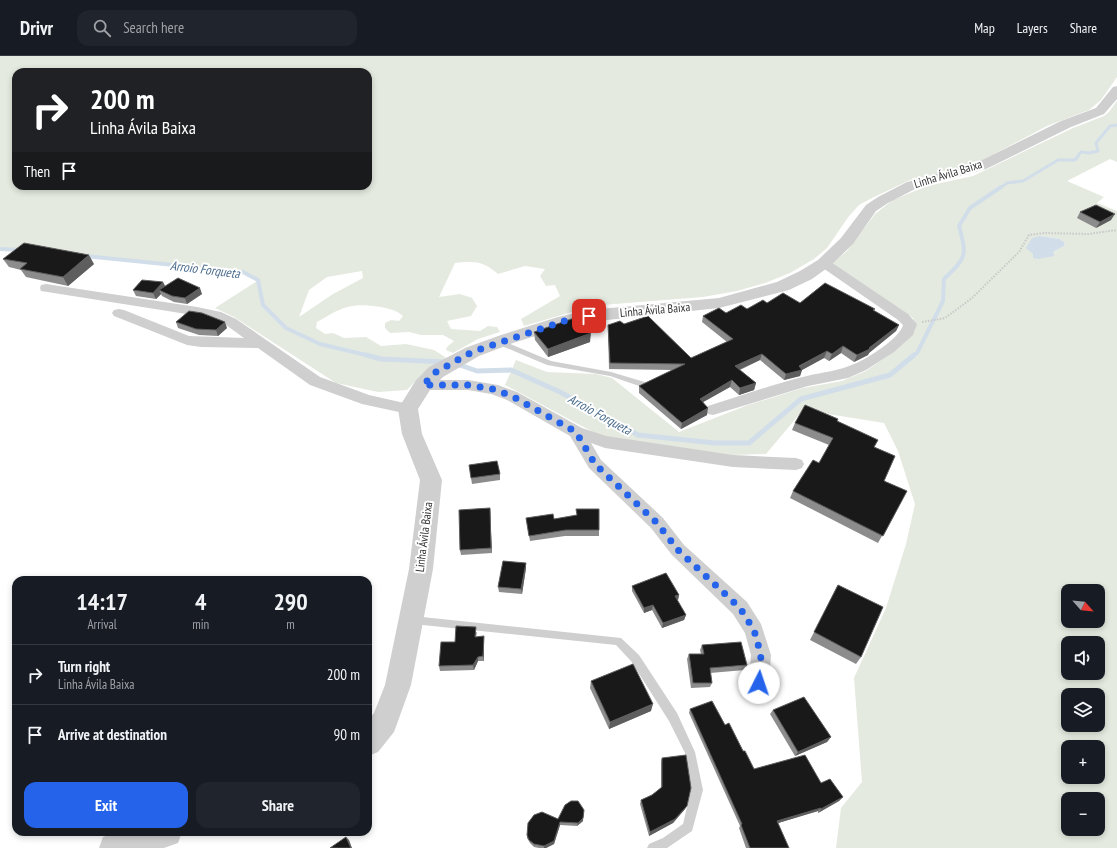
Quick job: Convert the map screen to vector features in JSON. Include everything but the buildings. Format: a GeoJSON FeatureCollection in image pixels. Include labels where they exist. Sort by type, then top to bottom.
{"type":"FeatureCollection","features":[{"type":"Feature","properties":{"kind":"street","name":"Linha Ávila Baixa"},"geometry":{"type":"LineString","coordinates":[[372,737],[384,722],[398,685],[421,569],[431,480],[424,459],[412,434],[408,409],[430,379],[472,352],[564,321],[589,316],[719,303],[783,286],[806,275],[824,263],[847,241],[871,208],[883,200],[918,183],[981,166],[1066,124],[1092,115],[1100,111],[1107,104],[1117,90]]}},
{"type":"Feature","properties":{"kind":"street"},"geometry":{"type":"LineString","coordinates":[[713,410],[807,381],[843,374],[861,367],[889,349],[908,332],[910,324],[903,317],[824,263]]}},
{"type":"Feature","properties":{"kind":"street"},"geometry":{"type":"LineString","coordinates":[[46,288],[169,306],[216,315],[231,322],[315,381],[367,400],[408,409]]}},
{"type":"Feature","properties":{"kind":"street"},"geometry":{"type":"LineString","coordinates":[[119,313],[187,340],[262,343]]}},
{"type":"Feature","properties":{"kind":"street"},"geometry":{"type":"LineString","coordinates":[[430,379],[493,389],[512,396],[576,432],[605,442],[733,461],[796,464]]}},
{"type":"Feature","properties":{"kind":"street"},"geometry":{"type":"LineString","coordinates":[[576,432],[595,464],[657,523],[678,550],[740,608],[754,630],[761,655],[759,683]]}},
{"type":"Feature","properties":{"kind":"street"},"geometry":{"type":"LineString","coordinates":[[114,848],[154,836]]}},
{"type":"Feature","properties":{"kind":"lane"},"geometry":{"type":"LineString","coordinates":[[499,342],[550,363],[611,374],[645,385]]}},
{"type":"Feature","properties":{"kind":"lane"},"geometry":{"type":"LineString","coordinates":[[412,620],[618,641],[635,658],[673,716],[690,752],[697,790],[688,827],[667,842],[653,848]]}},
{"type":"Feature","properties":{"kind":"path"},"geometry":{"type":"LineString","coordinates":[[923,322],[945,318],[972,298],[1019,252],[1029,235],[1038,232],[1071,234],[1106,233],[1117,230]]}},
{"type":"Feature","properties":{"kind":"shaded area"},"geometry":{"type":"Polygon","coordinates":[[[0,56],[1117,56],[1117,77],[1101,100],[1089,110],[1047,126],[979,162],[959,169],[910,180],[870,199],[859,205],[849,216],[827,248],[814,259],[790,273],[765,283],[737,291],[703,297],[602,305],[524,326],[521,319],[560,296],[555,285],[546,286],[540,276],[545,269],[525,266],[498,274],[483,264],[462,262],[455,263],[439,297],[460,294],[472,298],[477,306],[471,316],[447,321],[451,329],[480,331],[488,326],[497,327],[500,332],[478,339],[453,353],[446,350],[447,347],[454,341],[443,335],[421,335],[409,332],[390,333],[385,328],[385,323],[391,320],[399,321],[403,316],[390,309],[362,305],[347,307],[340,309],[317,322],[316,328],[325,334],[333,333],[344,338],[366,337],[381,346],[406,344],[434,350],[448,359],[423,373],[407,390],[378,392],[336,383],[234,317],[215,308],[257,281],[243,272],[31,250],[0,249],[0,56]],[[362,271],[327,277],[309,290],[299,317],[333,294],[363,278],[362,271]]]}},
{"type":"Feature","properties":{"kind":"shaded area"},"geometry":{"type":"Polygon","coordinates":[[[1117,101],[1117,162],[1110,159],[1067,181],[1104,197],[1097,203],[1117,211],[1117,848],[836,848],[841,808],[862,782],[854,678],[886,608],[906,544],[915,504],[898,451],[884,423],[803,410],[766,454],[732,455],[606,439],[505,385],[516,360],[547,372],[596,374],[612,378],[679,432],[748,405],[803,388],[842,381],[866,371],[893,352],[915,327],[913,318],[832,263],[847,251],[875,214],[893,200],[927,186],[973,176],[1073,128],[1104,116],[1117,101]],[[1040,236],[1033,254],[1033,258],[1055,256],[1053,252],[1064,246],[1065,243],[1060,239],[1040,236]]]}},
{"type":"Feature","properties":{"kind":"shaded area"},"geometry":{"type":"Polygon","coordinates":[[[1040,236],[1060,239],[1065,243],[1064,246],[1053,252],[1055,256],[1038,259],[1033,258],[1033,254],[1026,248],[1032,238],[1040,236]]]}},
{"type":"Feature","properties":{"kind":"waterway","name":"Arroio Forqueta"},"geometry":{"type":"LineString","coordinates":[[1000,188],[1007,183],[1023,181],[1058,160],[1075,160],[1081,152],[1089,153],[1098,151],[1096,143],[1110,126],[1117,125]]}},
{"type":"Feature","properties":{"kind":"waterway","name":"Arroio Forqueta"},"geometry":{"type":"LineString","coordinates":[[913,356],[917,353],[943,301],[944,279],[957,266],[963,256],[964,250],[959,226],[970,208],[1001,187]]}},
{"type":"Feature","properties":{"kind":"waterway","name":"Arroio Forqueta"},"geometry":{"type":"LineString","coordinates":[[0,249],[21,250]]}},
{"type":"Feature","properties":{"kind":"waterway","name":"Arroio Forqueta"},"geometry":{"type":"LineString","coordinates":[[85,256],[243,272],[258,280],[263,305],[286,328],[320,344],[368,355]]}},
{"type":"Feature","properties":{"kind":"waterway","name":"Arroio Forqueta"},"geometry":{"type":"LineString","coordinates":[[368,355],[381,359],[445,362]]}},
{"type":"Feature","properties":{"kind":"waterway","name":"Arroio Forqueta"},"geometry":{"type":"LineString","coordinates":[[457,364],[477,371],[511,370],[560,392],[638,435],[715,443],[749,443],[801,399],[890,375],[914,355]]}},
{"type":"Feature","properties":{"kind":"route"},"geometry":{"type":"LineString","coordinates":[[589,316],[564,321],[472,352],[436,372],[423,385],[468,385],[493,389],[512,396],[576,432],[595,464],[657,523],[678,550],[740,608],[754,630],[761,655],[759,683]]}}]}
